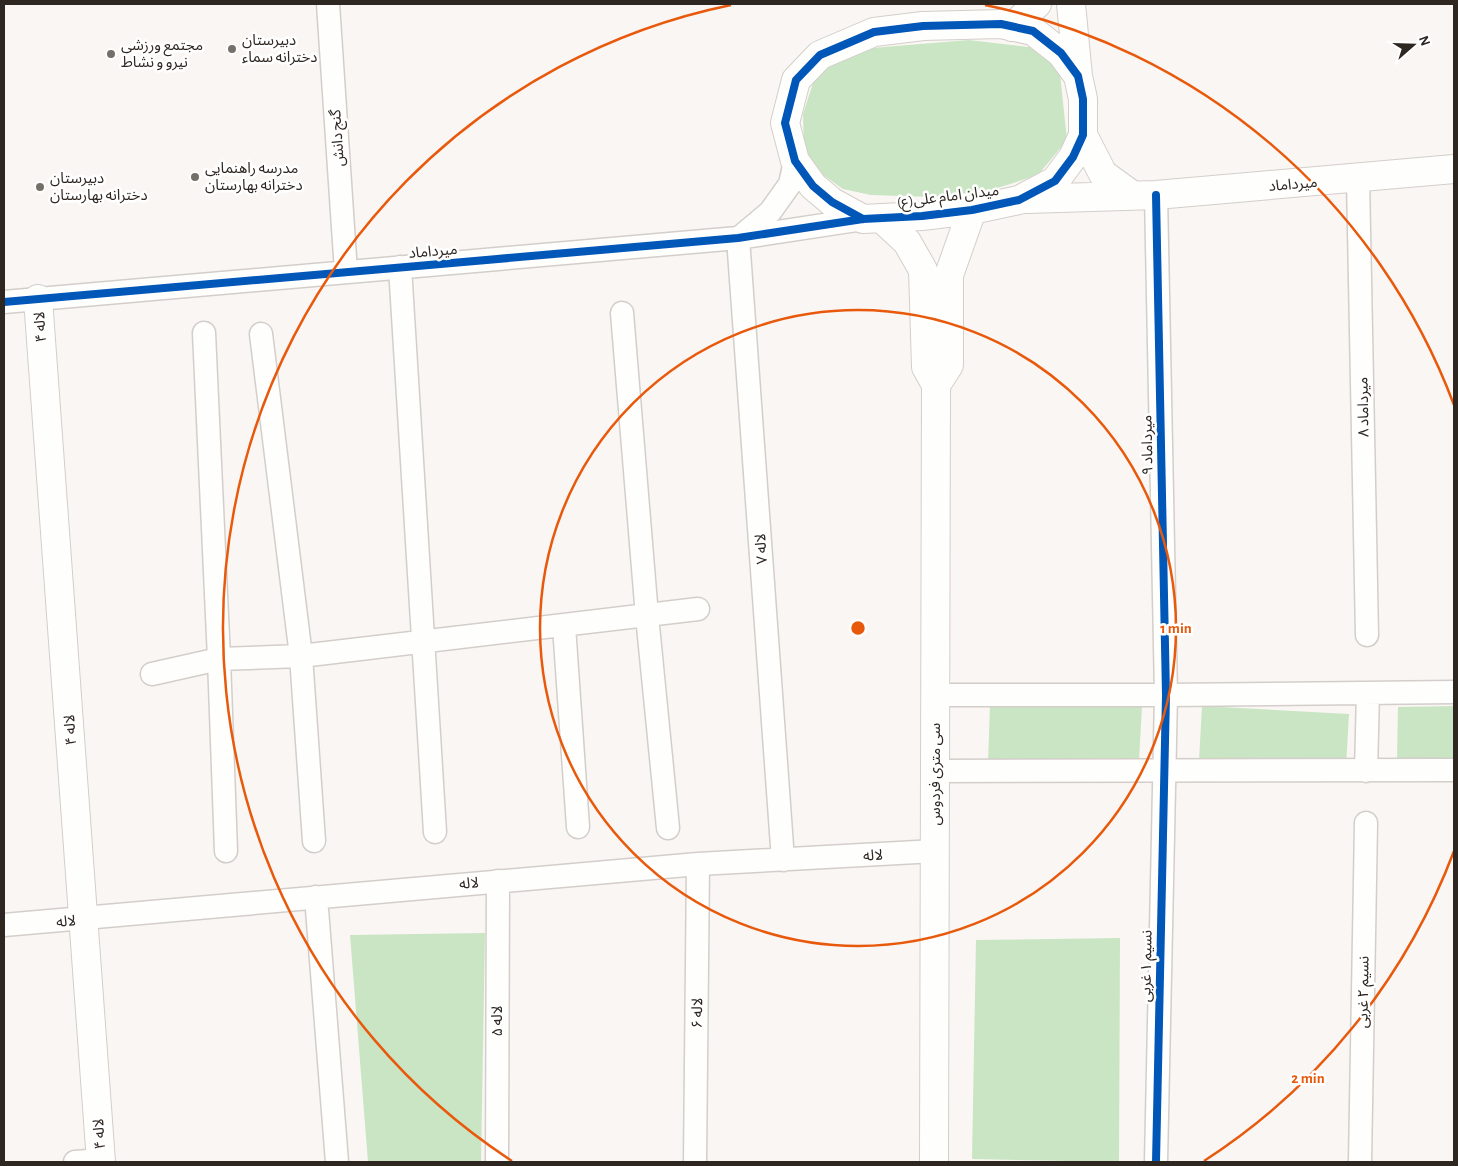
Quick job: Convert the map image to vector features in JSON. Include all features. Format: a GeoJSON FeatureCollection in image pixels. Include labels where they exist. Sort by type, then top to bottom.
{"type":"FeatureCollection","features":[{"type":"Feature","properties":{"kind":"street","name":"گنج دانش"},"geometry":{"type":"LineString","coordinates":[[328,4],[346,272]]}},
{"type":"Feature","properties":{"kind":"street"},"geometry":{"type":"LineString","coordinates":[[1012,27],[1037,4]]}},
{"type":"Feature","properties":{"kind":"street"},"geometry":{"type":"LineString","coordinates":[[1071,4],[1078,76]]}},
{"type":"Feature","properties":{"kind":"street","name":"میدان امام علی(ع)"},"geometry":{"type":"LineString","coordinates":[[1001,24],[1033,31],[1061,53],[1078,76],[1084,99],[1083,135],[1072,157],[1054,181],[1019,200],[972,210],[922,216],[872,218],[832,202],[813,186],[794,161],[785,123],[796,80],[820,55],[874,32],[923,26],[1001,24]]}},
{"type":"Feature","properties":{"kind":"street"},"geometry":{"type":"LineString","coordinates":[[1083,135],[1103,174],[1144,195]]}},
{"type":"Feature","properties":{"kind":"street"},"geometry":{"type":"LineString","coordinates":[[738,238],[770,212],[790,184],[794,161]]}},
{"type":"Feature","properties":{"kind":"street","name":"میرداماد"},"geometry":{"type":"LineString","coordinates":[[1019,200],[1144,195],[1358,179],[1454,169]]}},
{"type":"Feature","properties":{"kind":"street","name":"میرداماد ۸"},"geometry":{"type":"LineString","coordinates":[[1358,179],[1367,635]]}},
{"type":"Feature","properties":{"kind":"street","name":"میرداماد ۹"},"geometry":{"type":"LineString","coordinates":[[1144,195],[1166,695],[1163,771]]}},
{"type":"Feature","properties":{"kind":"street"},"geometry":{"type":"LineString","coordinates":[[872,218],[907,242],[923,270],[926,367],[936,385],[949,365],[949,275],[972,210]]}},
{"type":"Feature","properties":{"kind":"street","name":"میرداماد"},"geometry":{"type":"LineString","coordinates":[[4,302],[738,238],[872,218]]}},
{"type":"Feature","properties":{"kind":"street","name":"لاله ۷"},"geometry":{"type":"LineString","coordinates":[[738,238],[783,860]]}},
{"type":"Feature","properties":{"kind":"street"},"geometry":{"type":"LineString","coordinates":[[400,267],[422,641],[436,832]]}},
{"type":"Feature","properties":{"kind":"street","name":"لاله ۴"},"geometry":{"type":"LineString","coordinates":[[38,299],[84,919],[93,1162]]}},
{"type":"Feature","properties":{"kind":"street"},"geometry":{"type":"LineString","coordinates":[[622,313],[647,616],[668,828]]}},
{"type":"Feature","properties":{"kind":"street"},"geometry":{"type":"LineString","coordinates":[[204,333],[226,851]]}},
{"type":"Feature","properties":{"kind":"street"},"geometry":{"type":"LineString","coordinates":[[261,334],[301,656],[314,841]]}},
{"type":"Feature","properties":{"kind":"street","name":"سی متری فردوس"},"geometry":{"type":"LineString","coordinates":[[934,1162],[936,385]]}},
{"type":"Feature","properties":{"kind":"street"},"geometry":{"type":"LineString","coordinates":[[152,674],[219,659],[301,656],[698,609]]}},
{"type":"Feature","properties":{"kind":"street"},"geometry":{"type":"LineString","coordinates":[[564,626],[578,827]]}},
{"type":"Feature","properties":{"kind":"street"},"geometry":{"type":"LineString","coordinates":[[935,695],[1454,692]]}},
{"type":"Feature","properties":{"kind":"street"},"geometry":{"type":"LineString","coordinates":[[1366,771],[1368,693]]}},
{"type":"Feature","properties":{"kind":"street"},"geometry":{"type":"LineString","coordinates":[[935,771],[1454,770]]}},
{"type":"Feature","properties":{"kind":"street","name":"نسیم ۱ غربی"},"geometry":{"type":"LineString","coordinates":[[1156,1162],[1163,771]]}},
{"type":"Feature","properties":{"kind":"street","name":"نسیم ۲ غربی"},"geometry":{"type":"LineString","coordinates":[[1360,1162],[1366,823]]}},
{"type":"Feature","properties":{"kind":"street","name":"لاله"},"geometry":{"type":"LineString","coordinates":[[4,925],[698,864],[935,851]]}},
{"type":"Feature","properties":{"kind":"street","name":"لاله ۶"},"geometry":{"type":"LineString","coordinates":[[695,1162],[698,864]]}},
{"type":"Feature","properties":{"kind":"street","name":"لاله ۵"},"geometry":{"type":"LineString","coordinates":[[496,1162],[498,881]]}},
{"type":"Feature","properties":{"kind":"street"},"geometry":{"type":"LineString","coordinates":[[316,897],[337,1162]]}},
{"type":"Feature","properties":{"kind":"green space"},"geometry":{"type":"Polygon","coordinates":[[[969,40],[1036,48],[1060,74],[1067,140],[1038,175],[991,190],[934,197],[871,195],[843,189],[819,172],[804,149],[803,114],[816,74],[848,57],[872,48],[969,40]]]}},
{"type":"Feature","properties":{"kind":"green space"},"geometry":{"type":"Polygon","coordinates":[[[990,704],[1142,706],[1139,760],[988,763],[990,704]]]}},
{"type":"Feature","properties":{"kind":"green space"},"geometry":{"type":"Polygon","coordinates":[[[1202,706],[1349,714],[1346,767],[1199,761],[1202,706]]]}},
{"type":"Feature","properties":{"kind":"green space"},"geometry":{"type":"Polygon","coordinates":[[[1454,706],[1454,761],[1397,762],[1398,707],[1454,706]]]}},
{"type":"Feature","properties":{"kind":"green space"},"geometry":{"type":"Polygon","coordinates":[[[485,933],[481,1162],[368,1162],[350,935],[485,933]]]}},
{"type":"Feature","properties":{"kind":"green space"},"geometry":{"type":"Polygon","coordinates":[[[1120,938],[1119,1162],[972,1159],[976,940],[1120,938]]]}},
{"type":"Feature","properties":{"kind":"cycle path"},"geometry":{"type":"LineString","coordinates":[[4,302],[738,238],[863,219],[922,216],[972,210],[1019,200],[1055,181],[1073,157],[1083,135],[1083,99],[1078,76],[1061,53],[1033,31],[1001,24],[923,26],[874,32],[820,55],[796,80],[785,123],[795,161],[813,186],[832,202],[863,219]]}},
{"type":"Feature","properties":{"kind":"cycle path"},"geometry":{"type":"LineString","coordinates":[[1156,195],[1166,695],[1156,1162]]}},
{"type":"Feature","properties":{"kind":"place","name":"دبیرستان دخترانه سماء"},"geometry":{"type":"Point","coordinates":[232,49]}},
{"type":"Feature","properties":{"kind":"place","name":"مجتمع ورزشی نیرو و نشاط"},"geometry":{"type":"Point","coordinates":[111,54]}},
{"type":"Feature","properties":{"kind":"place","name":"مدرسه راهنمایی دخترانه بهارستان"},"geometry":{"type":"Point","coordinates":[195,177]}},
{"type":"Feature","properties":{"kind":"place","name":"دبیرستان دخترانه بهارستان"},"geometry":{"type":"Point","coordinates":[40,187]}}]}
